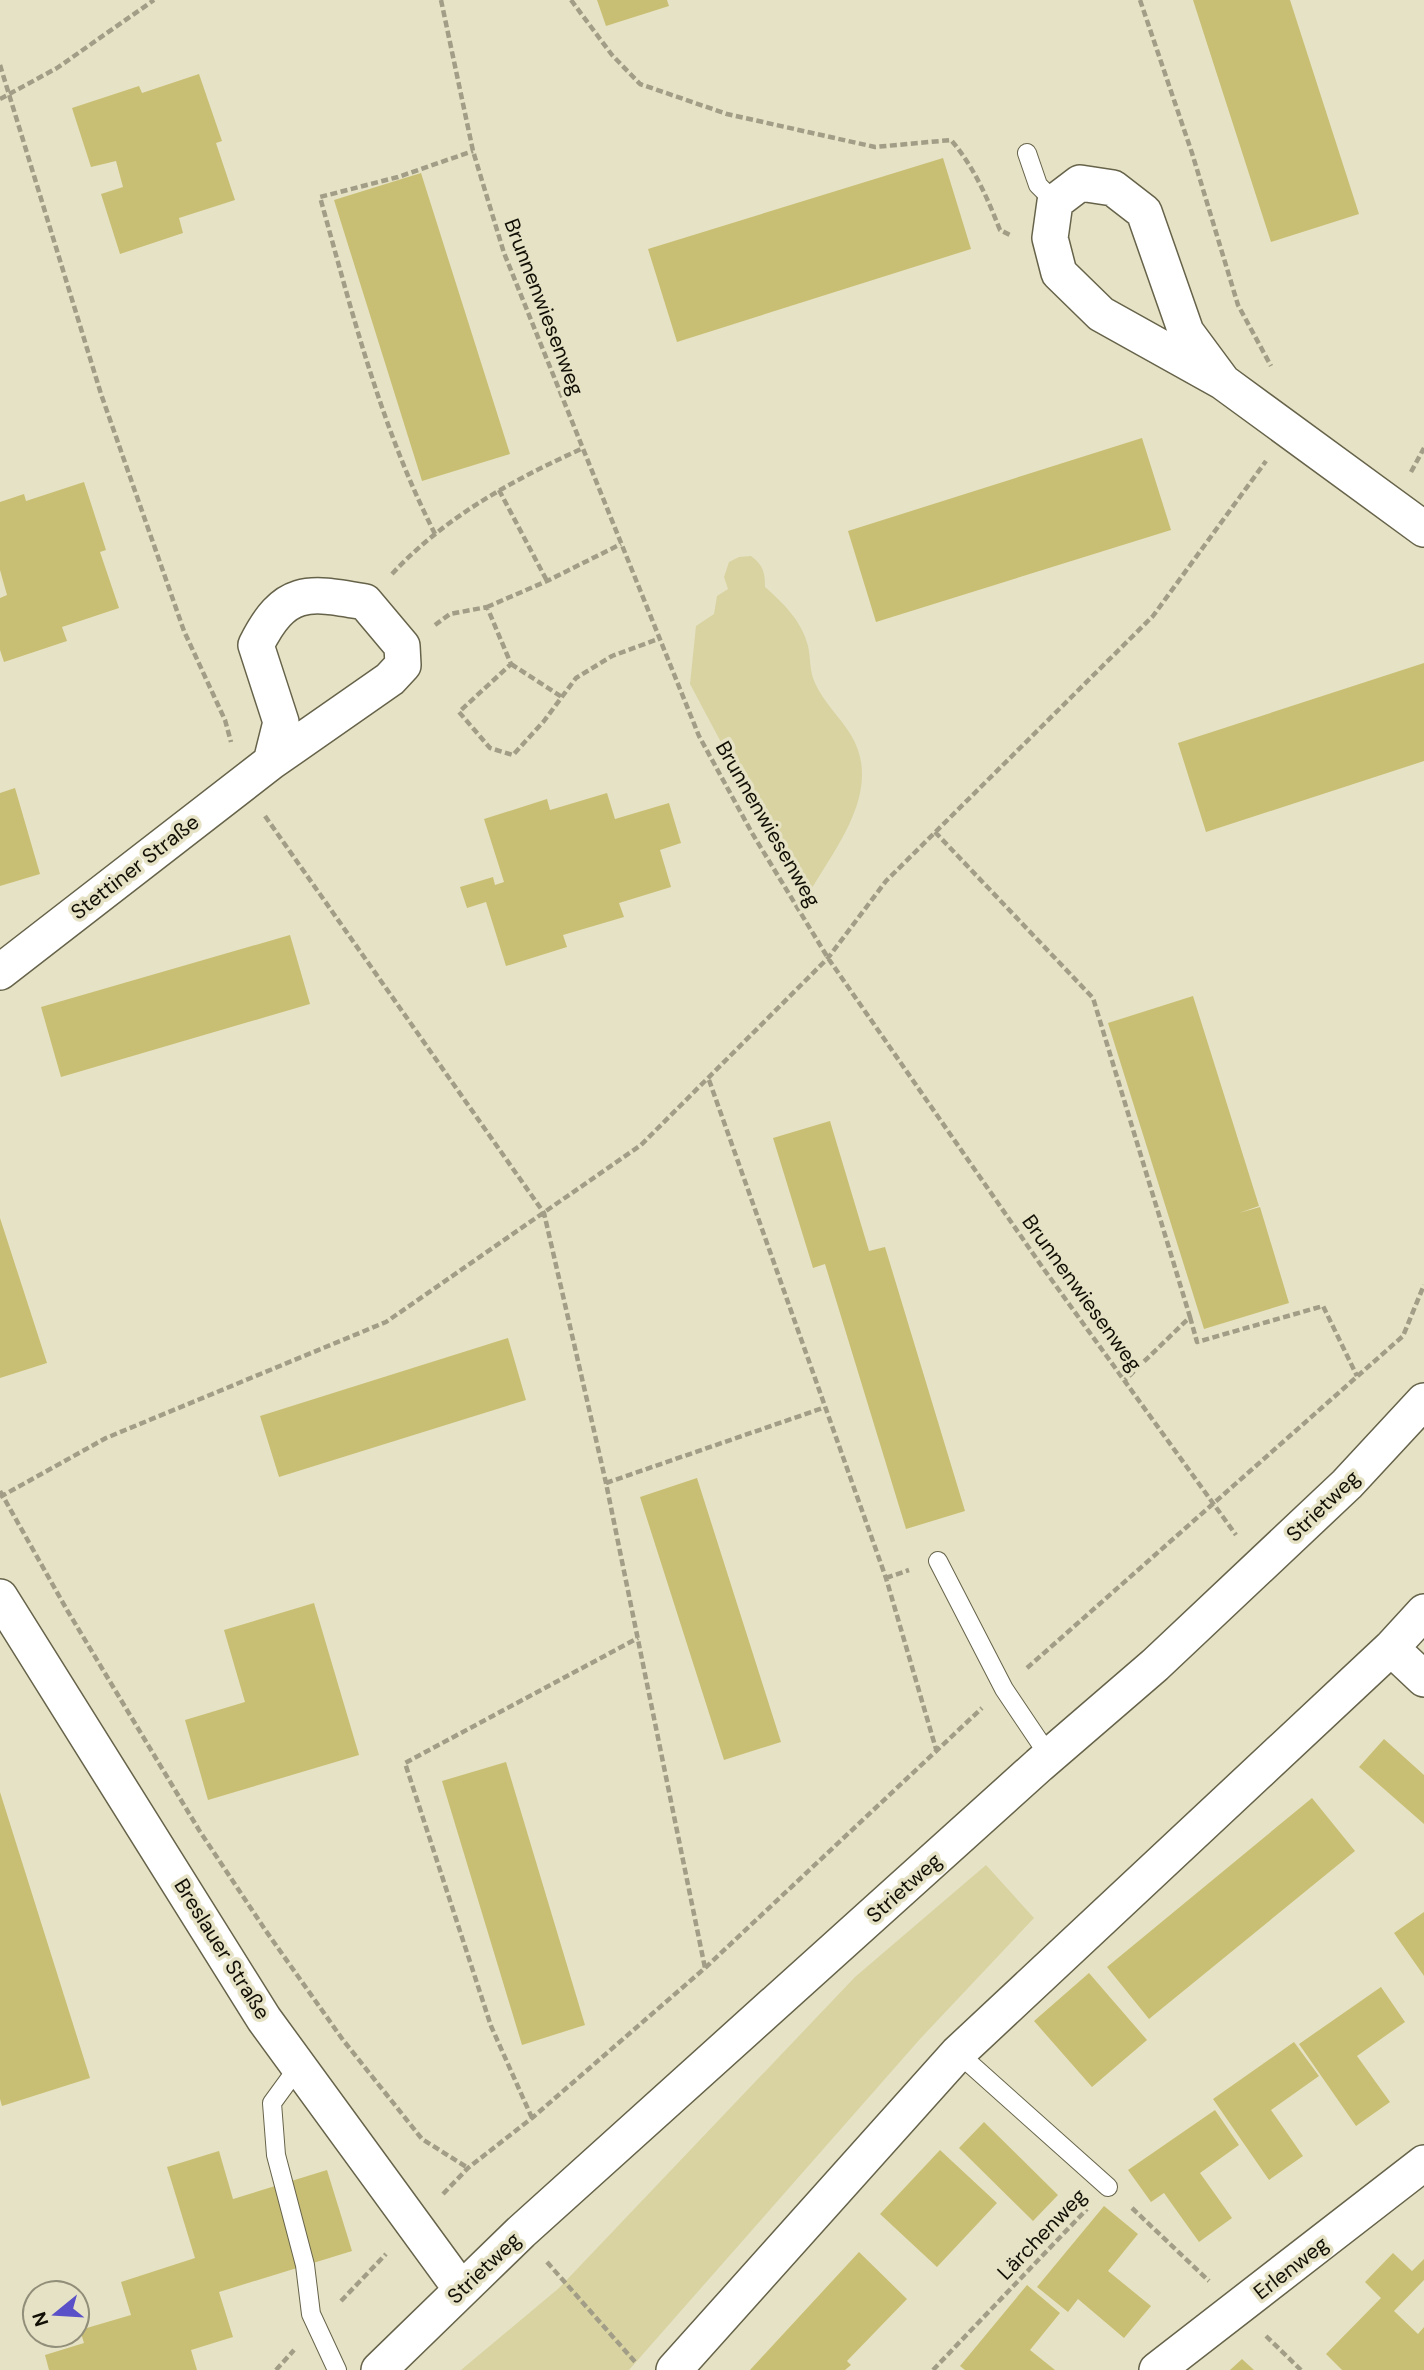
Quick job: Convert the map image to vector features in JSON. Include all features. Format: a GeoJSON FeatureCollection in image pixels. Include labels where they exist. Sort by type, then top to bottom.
{"type":"FeatureCollection","features":[{"type":"Feature","properties":{"kind":"street"},"geometry":{"type":"LineString","coordinates":[[1223,382],[1186,331],[1144,212],[1114,188],[1080,183],[1055,202],[1050,237],[1059,273],[1101,314],[1223,382],[1287,432],[1424,529]]}},
{"type":"Feature","properties":{"kind":"street"},"geometry":{"type":"LineString","coordinates":[[271,762],[281,722],[256,645],[269,620],[294,599],[319,594],[365,602]]}},
{"type":"Feature","properties":{"kind":"street","name":"Stettiner Straße"},"geometry":{"type":"LineString","coordinates":[[0,972],[271,762],[390,679],[402,666],[402,646],[365,602]]}},
{"type":"Feature","properties":{"kind":"street","name":"Strietweg"},"geometry":{"type":"LineString","coordinates":[[379,2370],[521,2232],[1049,1756],[1155,1665],[1347,1484],[1424,1401]]}},
{"type":"Feature","properties":{"kind":"street","name":"Breslauer Straße"},"geometry":{"type":"LineString","coordinates":[[0,1597],[264,2019],[461,2289]]}},
{"type":"Feature","properties":{"kind":"street"},"geometry":{"type":"LineString","coordinates":[[674,2370],[958,2053],[1391,1648],[1424,1612]]}},
{"type":"Feature","properties":{"kind":"street"},"geometry":{"type":"LineString","coordinates":[[1391,1648],[1424,1679]]}},
{"type":"Feature","properties":{"kind":"street","name":"Erlenweg"},"geometry":{"type":"LineString","coordinates":[[1157,2370],[1238,2310],[1424,2163]]}},
{"type":"Feature","properties":{"kind":"lane"},"geometry":{"type":"LineString","coordinates":[[1027,153],[1038,185],[1055,202]]}},
{"type":"Feature","properties":{"kind":"lane"},"geometry":{"type":"LineString","coordinates":[[938,1561],[1004,1689],[1049,1756]]}},
{"type":"Feature","properties":{"kind":"lane"},"geometry":{"type":"LineString","coordinates":[[958,2053],[1108,2187]]}},
{"type":"Feature","properties":{"kind":"lane"},"geometry":{"type":"LineString","coordinates":[[299,2066],[272,2103],[276,2155],[305,2265],[311,2314],[337,2370]]}},
{"type":"Feature","properties":{"kind":"path"},"geometry":{"type":"LineString","coordinates":[[0,99],[57,68],[155,0]]}},
{"type":"Feature","properties":{"kind":"path"},"geometry":{"type":"LineString","coordinates":[[441,1],[449,0]]}},
{"type":"Feature","properties":{"kind":"path"},"geometry":{"type":"LineString","coordinates":[[571,0],[612,55],[640,83],[726,114],[875,147],[951,139],[968,160],[985,192],[1000,230],[1027,245],[1053,250]]}},
{"type":"Feature","properties":{"kind":"path"},"geometry":{"type":"LineString","coordinates":[[1140,0],[1192,153],[1238,305],[1274,371]]}},
{"type":"Feature","properties":{"kind":"path","name":"Brunnenwiesenweg"},"geometry":{"type":"LineString","coordinates":[[441,1],[473,151],[504,253],[699,736],[752,833],[828,958],[1043,1268],[1214,1501],[1258,1569]]}},
{"type":"Feature","properties":{"kind":"path"},"geometry":{"type":"LineString","coordinates":[[0,65],[101,394],[184,631],[225,720],[243,784],[544,1213],[607,1483],[660,1756],[705,1968]]}},
{"type":"Feature","properties":{"kind":"path"},"geometry":{"type":"LineString","coordinates":[[435,534],[405,475],[362,347],[320,197],[398,177],[473,151]]}},
{"type":"Feature","properties":{"kind":"path"},"geometry":{"type":"LineString","coordinates":[[2,1497],[106,1438],[386,1322],[641,1144],[709,1080],[828,958],[886,881],[1153,616],[1287,432]]}},
{"type":"Feature","properties":{"kind":"path"},"geometry":{"type":"LineString","coordinates":[[1407,479],[1424,448]]}},
{"type":"Feature","properties":{"kind":"path"},"geometry":{"type":"LineString","coordinates":[[365,602],[409,556],[461,513],[499,490],[581,449]]}},
{"type":"Feature","properties":{"kind":"path"},"geometry":{"type":"LineString","coordinates":[[499,490],[547,581]]}},
{"type":"Feature","properties":{"kind":"path"},"geometry":{"type":"LineString","coordinates":[[450,614],[488,607],[621,544]]}},
{"type":"Feature","properties":{"kind":"path"},"geometry":{"type":"LineString","coordinates":[[488,607],[511,664],[562,697]]}},
{"type":"Feature","properties":{"kind":"path"},"geometry":{"type":"LineString","coordinates":[[511,664],[458,712],[490,748],[513,755],[576,678],[612,656],[661,638]]}},
{"type":"Feature","properties":{"kind":"path"},"geometry":{"type":"LineString","coordinates":[[935,832],[1093,998],[1197,1342],[1323,1306],[1357,1376]]}},
{"type":"Feature","properties":{"kind":"path"},"geometry":{"type":"LineString","coordinates":[[709,1080],[823,1408],[886,1577],[936,1749]]}},
{"type":"Feature","properties":{"kind":"path"},"geometry":{"type":"LineString","coordinates":[[276,2370],[468,2168],[532,2118],[705,1968],[936,1749],[1402,1336],[1424,1285]]}},
{"type":"Feature","properties":{"kind":"path"},"geometry":{"type":"LineString","coordinates":[[1125,1380],[1190,1317]]}},
{"type":"Feature","properties":{"kind":"path"},"geometry":{"type":"LineString","coordinates":[[607,1483],[823,1408]]}},
{"type":"Feature","properties":{"kind":"path"},"geometry":{"type":"LineString","coordinates":[[0,1491],[192,1819],[266,1931],[343,2040],[422,2139],[468,2168]]}},
{"type":"Feature","properties":{"kind":"path"},"geometry":{"type":"LineString","coordinates":[[532,2118],[491,2026],[405,1763],[638,1638]]}},
{"type":"Feature","properties":{"kind":"path","name":"Lärchenweg"},"geometry":{"type":"LineString","coordinates":[[933,2370],[1108,2187],[1168,2240],[1301,2370]]}},
{"type":"Feature","properties":{"kind":"path"},"geometry":{"type":"LineString","coordinates":[[521,2232],[643,2370]]}},
{"type":"Feature","properties":{"kind":"shaded area"},"geometry":{"type":"Polygon","coordinates":[[[751,556],[762,569],[765,587],[785,606],[801,628],[808,646],[815,683],[851,735],[860,756],[862,778],[859,799],[851,820],[805,900],[690,684],[696,626],[714,614],[717,596],[728,589],[724,577],[729,562],[739,557],[751,556]]]}},
{"type":"Feature","properties":{"kind":"shaded area"},"geometry":{"type":"Polygon","coordinates":[[[986,1865],[1034,1918],[920,2039],[629,2370],[461,2370],[559,2288],[855,1977],[986,1865]]]}},
{"type":"Feature","properties":{"kind":"building"},"geometry":{"type":"Polygon","coordinates":[[[597,0],[667,0],[669,6],[606,26],[597,0]]]}},
{"type":"Feature","properties":{"kind":"building"},"geometry":{"type":"Polygon","coordinates":[[[1193,0],[1290,0],[1359,214],[1271,242],[1193,0]]]}},
{"type":"Feature","properties":{"kind":"building"},"geometry":{"type":"Polygon","coordinates":[[[199,74],[222,141],[216,143],[235,200],[179,218],[183,233],[120,254],[101,194],[123,187],[116,161],[91,167],[72,108],[139,86],[142,93],[199,74]]]}},
{"type":"Feature","properties":{"kind":"building"},"geometry":{"type":"Polygon","coordinates":[[[943,158],[971,249],[677,342],[648,249],[943,158]]]}},
{"type":"Feature","properties":{"kind":"building"},"geometry":{"type":"Polygon","coordinates":[[[421,173],[510,454],[422,481],[334,200],[421,173]]]}},
{"type":"Feature","properties":{"kind":"building"},"geometry":{"type":"Polygon","coordinates":[[[1142,438],[1171,530],[876,622],[848,531],[1142,438]]]}},
{"type":"Feature","properties":{"kind":"building"},"geometry":{"type":"Polygon","coordinates":[[[84,482],[106,550],[100,552],[119,608],[62,627],[67,641],[4,662],[0,650],[0,598],[7,595],[0,570],[0,502],[24,494],[26,501],[84,482]]]}},
{"type":"Feature","properties":{"kind":"building"},"geometry":{"type":"Polygon","coordinates":[[[1424,663],[1424,761],[1206,832],[1178,743],[1424,663]]]}},
{"type":"Feature","properties":{"kind":"building"},"geometry":{"type":"Polygon","coordinates":[[[15,788],[40,874],[0,886],[0,793],[15,788]]]}},
{"type":"Feature","properties":{"kind":"building"},"geometry":{"type":"Polygon","coordinates":[[[607,793],[615,819],[669,803],[681,843],[660,850],[671,887],[619,903],[624,917],[563,935],[567,947],[506,966],[486,902],[467,908],[460,887],[493,877],[495,885],[504,882],[484,819],[547,799],[550,810],[607,793]]]}},
{"type":"Feature","properties":{"kind":"building"},"geometry":{"type":"Polygon","coordinates":[[[290,935],[310,1004],[61,1077],[41,1007],[290,935]]]}},
{"type":"Feature","properties":{"kind":"building"},"geometry":{"type":"Polygon","coordinates":[[[1193,996],[1259,1206],[1239,1213],[1260,1207],[1289,1303],[1204,1329],[1108,1023],[1193,996]]]}},
{"type":"Feature","properties":{"kind":"building"},"geometry":{"type":"Polygon","coordinates":[[[830,1121],[869,1251],[885,1247],[965,1511],[906,1529],[825,1264],[813,1268],[773,1138],[830,1121]]]}},
{"type":"Feature","properties":{"kind":"building"},"geometry":{"type":"Polygon","coordinates":[[[0,1218],[47,1363],[0,1378],[0,1218]]]}},
{"type":"Feature","properties":{"kind":"building"},"geometry":{"type":"Polygon","coordinates":[[[508,1338],[526,1400],[279,1477],[260,1416],[508,1338]]]}},
{"type":"Feature","properties":{"kind":"building"},"geometry":{"type":"Polygon","coordinates":[[[697,1478],[781,1742],[724,1760],[640,1497],[697,1478]]]}},
{"type":"Feature","properties":{"kind":"building"},"geometry":{"type":"Polygon","coordinates":[[[314,1603],[359,1755],[208,1800],[185,1720],[245,1702],[224,1630],[314,1603]]]}},
{"type":"Feature","properties":{"kind":"building"},"geometry":{"type":"Polygon","coordinates":[[[1384,1739],[1424,1775],[1424,1824],[1359,1767],[1384,1739]]]}},
{"type":"Feature","properties":{"kind":"building"},"geometry":{"type":"Polygon","coordinates":[[[506,1762],[585,2025],[522,2045],[442,1781],[506,1762]]]}},
{"type":"Feature","properties":{"kind":"building"},"geometry":{"type":"Polygon","coordinates":[[[0,1792],[90,2078],[2,2106],[0,2099],[0,1792]]]}},
{"type":"Feature","properties":{"kind":"building"},"geometry":{"type":"Polygon","coordinates":[[[1312,1798],[1355,1851],[1149,2019],[1107,1967],[1312,1798]]]}},
{"type":"Feature","properties":{"kind":"building"},"geometry":{"type":"Polygon","coordinates":[[[1424,1912],[1424,1976],[1394,1933],[1424,1912]]]}},
{"type":"Feature","properties":{"kind":"building"},"geometry":{"type":"Polygon","coordinates":[[[1089,1973],[1147,2040],[1092,2087],[1034,2021],[1089,1973]]]}},
{"type":"Feature","properties":{"kind":"building"},"geometry":{"type":"Polygon","coordinates":[[[1381,1987],[1405,2022],[1357,2056],[1390,2102],[1356,2126],[1299,2044],[1381,1987]]]}},
{"type":"Feature","properties":{"kind":"building"},"geometry":{"type":"Polygon","coordinates":[[[1294,2042],[1319,2076],[1271,2110],[1303,2156],[1269,2180],[1213,2099],[1294,2042]]]}},
{"type":"Feature","properties":{"kind":"building"},"geometry":{"type":"Polygon","coordinates":[[[1215,2110],[1239,2145],[1200,2173],[1232,2218],[1199,2242],[1164,2193],[1151,2202],[1128,2170],[1215,2110]]]}},
{"type":"Feature","properties":{"kind":"building"},"geometry":{"type":"Polygon","coordinates":[[[984,2122],[1058,2195],[1033,2221],[959,2148],[984,2122]]]}},
{"type":"Feature","properties":{"kind":"building"},"geometry":{"type":"Polygon","coordinates":[[[940,2150],[997,2203],[937,2267],[880,2214],[940,2150]]]}},
{"type":"Feature","properties":{"kind":"building"},"geometry":{"type":"Polygon","coordinates":[[[219,2151],[233,2199],[327,2170],[352,2251],[219,2292],[233,2337],[191,2350],[197,2370],[49,2370],[45,2355],[64,2349],[91,2349],[91,2327],[131,2315],[121,2282],[195,2258],[167,2167],[219,2151]]]}},
{"type":"Feature","properties":{"kind":"building"},"geometry":{"type":"Polygon","coordinates":[[[1104,2206],[1138,2234],[1108,2271],[1151,2306],[1124,2338],[1078,2299],[1068,2312],[1037,2287],[1104,2206]]]}},
{"type":"Feature","properties":{"kind":"building"},"geometry":{"type":"Polygon","coordinates":[[[859,2252],[907,2299],[847,2361],[851,2365],[845,2370],[750,2370],[859,2252]]]}},
{"type":"Feature","properties":{"kind":"building"},"geometry":{"type":"Polygon","coordinates":[[[1393,2253],[1412,2271],[1424,2259],[1424,2280],[1394,2311],[1418,2334],[1424,2327],[1424,2370],[1342,2370],[1326,2354],[1381,2298],[1365,2282],[1393,2253]]]}},
{"type":"Feature","properties":{"kind":"building"},"geometry":{"type":"Polygon","coordinates":[[[1027,2285],[1060,2313],[1030,2350],[1055,2370],[965,2370],[960,2366],[1027,2285]]]}},
{"type":"Feature","properties":{"kind":"building"},"geometry":{"type":"Polygon","coordinates":[[[1242,2359],[1254,2370],[1230,2370],[1242,2359]]]}}]}
